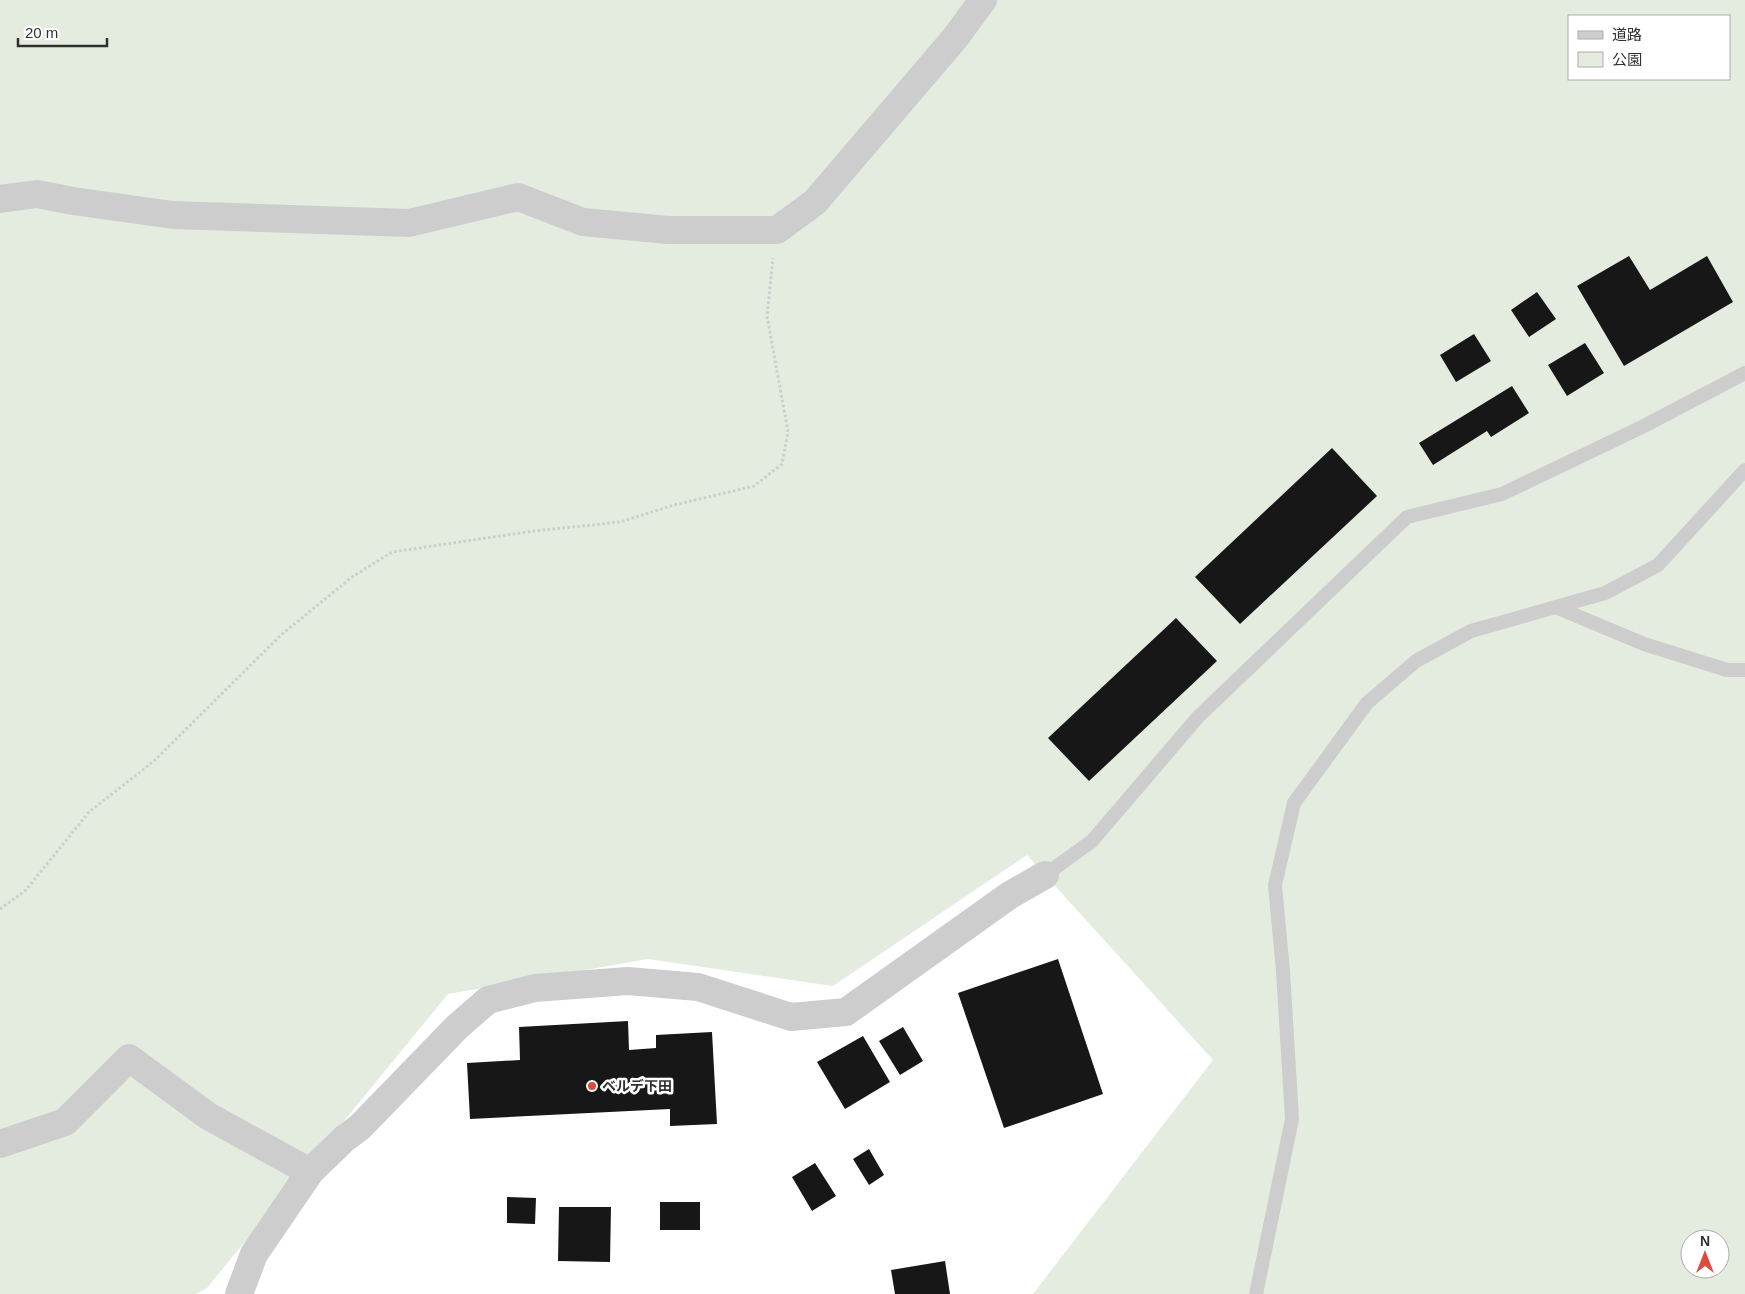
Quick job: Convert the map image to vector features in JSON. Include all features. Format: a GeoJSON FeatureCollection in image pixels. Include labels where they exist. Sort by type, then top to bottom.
{"type":"FeatureCollection","features":[{"type":"Feature","properties":{"kind":"street"},"geometry":{"type":"LineString","coordinates":[[0,199],[37,194],[172,215],[409,223],[518,197],[583,222],[668,230],[777,230],[815,202],[955,38],[984,0]]}},
{"type":"Feature","properties":{"kind":"street"},"geometry":{"type":"LineString","coordinates":[[239,1294],[254,1254],[310,1172],[344,1139],[360,1127],[457,1027],[488,1000],[535,988],[628,981],[698,987],[791,1017],[846,1012],[1010,895],[1045,875]]}},
{"type":"Feature","properties":{"kind":"street"},"geometry":{"type":"LineString","coordinates":[[0,1144],[65,1122],[129,1058],[208,1116],[310,1172]]}},
{"type":"Feature","properties":{"kind":"lane"},"geometry":{"type":"LineString","coordinates":[[1045,875],[1092,841],[1198,717],[1407,517],[1502,494],[1642,427],[1745,373]]}},
{"type":"Feature","properties":{"kind":"lane"},"geometry":{"type":"LineString","coordinates":[[1256,1294],[1292,1119],[1283,971],[1275,885],[1294,803],[1367,703],[1416,661],[1471,631],[1558,608],[1604,593],[1658,565],[1745,470]]}},
{"type":"Feature","properties":{"kind":"lane"},"geometry":{"type":"LineString","coordinates":[[1558,608],[1644,644],[1727,670],[1745,670]]}},
{"type":"Feature","properties":{"kind":"path"},"geometry":{"type":"LineString","coordinates":[[0,909],[26,890],[89,812],[154,761],[281,635],[352,577],[392,552],[534,531],[620,522],[674,505],[754,486],[782,464],[788,432],[767,316],[777,230]]}},
{"type":"Feature","properties":{"kind":"green space"},"geometry":{"type":"Polygon","coordinates":[[[0,0],[1745,0],[1745,1294],[1033,1294],[1213,1060],[1027,855],[833,986],[648,959],[448,994],[207,1288],[196,1294],[0,1294],[0,0]]]}},
{"type":"Feature","properties":{"kind":"building"},"geometry":{"type":"Polygon","coordinates":[[[1629,256],[1650,290],[1707,256],[1733,302],[1624,366],[1577,286],[1629,256]]]}},
{"type":"Feature","properties":{"kind":"building"},"geometry":{"type":"Polygon","coordinates":[[[1537,292],[1556,319],[1529,337],[1511,310],[1537,292]]]}},
{"type":"Feature","properties":{"kind":"building"},"geometry":{"type":"Polygon","coordinates":[[[1474,334],[1491,361],[1456,382],[1440,355],[1474,334]]]}},
{"type":"Feature","properties":{"kind":"building"},"geometry":{"type":"Polygon","coordinates":[[[1585,343],[1604,373],[1567,396],[1548,365],[1585,343]]]}},
{"type":"Feature","properties":{"kind":"building"},"geometry":{"type":"Polygon","coordinates":[[[1512,386],[1529,413],[1491,437],[1487,431],[1433,465],[1419,443],[1512,386]]]}},
{"type":"Feature","properties":{"kind":"building"},"geometry":{"type":"Polygon","coordinates":[[[1332,448],[1377,496],[1240,624],[1195,577],[1332,448]]]}},
{"type":"Feature","properties":{"kind":"building"},"geometry":{"type":"Polygon","coordinates":[[[1176,618],[1217,661],[1089,781],[1048,738],[1176,618]]]}},
{"type":"Feature","properties":{"kind":"building"},"geometry":{"type":"Polygon","coordinates":[[[1058,959],[1103,1094],[1004,1128],[958,993],[1058,959]]]}},
{"type":"Feature","properties":{"kind":"building","name":"ベルデ下田"},"geometry":{"type":"Polygon","coordinates":[[[628,1021],[629,1050],[656,1048],[656,1035],[712,1032],[717,1124],[670,1126],[670,1109],[470,1119],[467,1063],[520,1060],[519,1027],[628,1021]]]}},
{"type":"Feature","properties":{"kind":"building"},"geometry":{"type":"Polygon","coordinates":[[[903,1027],[923,1061],[900,1075],[879,1041],[903,1027]]]}},
{"type":"Feature","properties":{"kind":"building"},"geometry":{"type":"Polygon","coordinates":[[[863,1036],[890,1082],[845,1109],[817,1062],[863,1036]]]}},
{"type":"Feature","properties":{"kind":"building"},"geometry":{"type":"Polygon","coordinates":[[[869,1149],[884,1175],[869,1185],[853,1159],[869,1149]]]}},
{"type":"Feature","properties":{"kind":"building"},"geometry":{"type":"Polygon","coordinates":[[[815,1163],[836,1196],[812,1211],[792,1177],[815,1163]]]}},
{"type":"Feature","properties":{"kind":"building"},"geometry":{"type":"Polygon","coordinates":[[[507,1197],[536,1198],[535,1224],[507,1223],[507,1197]]]}},
{"type":"Feature","properties":{"kind":"building"},"geometry":{"type":"Polygon","coordinates":[[[660,1202],[700,1202],[700,1230],[660,1230],[660,1202]]]}},
{"type":"Feature","properties":{"kind":"building"},"geometry":{"type":"Polygon","coordinates":[[[559,1207],[611,1207],[610,1262],[558,1261],[559,1207]]]}},
{"type":"Feature","properties":{"kind":"building"},"geometry":{"type":"Polygon","coordinates":[[[945,1261],[950,1294],[895,1294],[891,1270],[945,1261]]]}},
{"type":"Feature","properties":{"kind":"place","name":"ベルデ下田"},"geometry":{"type":"Point","coordinates":[592,1086]}}]}
